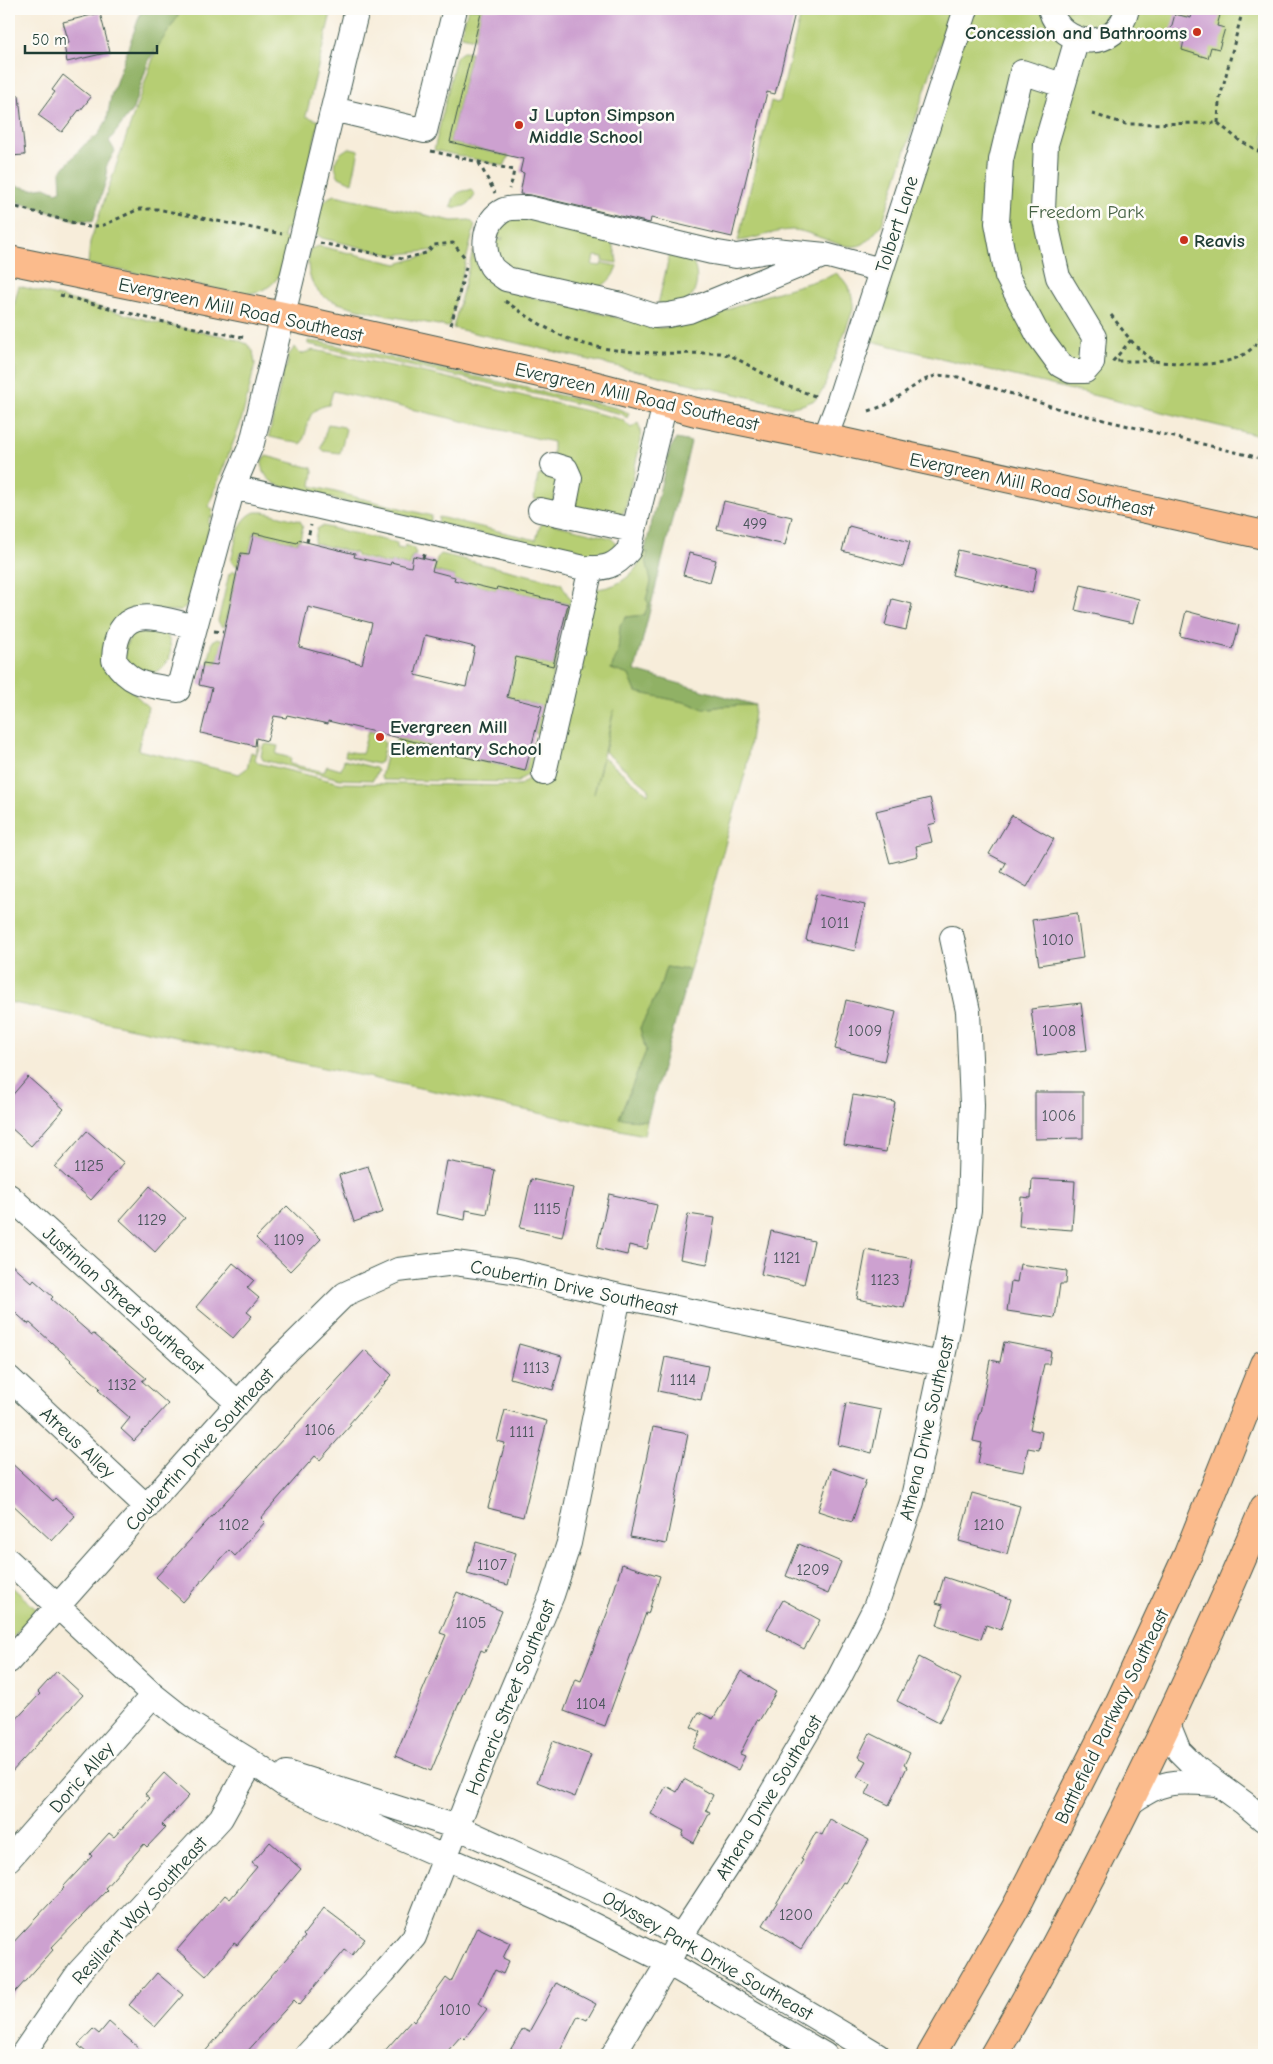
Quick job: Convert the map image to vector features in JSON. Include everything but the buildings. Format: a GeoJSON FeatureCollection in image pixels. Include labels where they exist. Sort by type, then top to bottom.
{"type":"FeatureCollection","features":[{"type":"Feature","properties":{"kind":"main road","name":"Evergreen Mill Road Southeast"},"geometry":{"type":"LineString","coordinates":[[9,260],[282,316],[590,384],[696,412],[825,438],[1264,535]]}},
{"type":"Feature","properties":{"kind":"main road","name":"Battlefield Parkway Southeast"},"geometry":{"type":"LineString","coordinates":[[931,2055],[1015,1909],[1115,1712],[1188,1554],[1261,1379]]}},
{"type":"Feature","properties":{"kind":"main road"},"geometry":{"type":"LineString","coordinates":[[994,2055],[1041,1974],[1129,1804],[1168,1724],[1264,1508]]}},
{"type":"Feature","properties":{"kind":"street"},"geometry":{"type":"LineString","coordinates":[[204,629],[145,616],[134,618],[118,634],[114,647],[114,660],[130,680],[146,685],[178,690],[204,629],[233,487],[252,443],[357,9]]}},
{"type":"Feature","properties":{"kind":"street"},"geometry":{"type":"LineString","coordinates":[[333,109],[425,131],[455,9]]}},
{"type":"Feature","properties":{"kind":"street","name":"Tolbert Lane"},"geometry":{"type":"LineString","coordinates":[[825,438],[838,404],[966,9]]}},
{"type":"Feature","properties":{"kind":"street"},"geometry":{"type":"LineString","coordinates":[[1050,9],[1058,26],[1071,37],[1087,41],[1105,38],[1115,31],[1126,17],[1127,9]]}},
{"type":"Feature","properties":{"kind":"street"},"geometry":{"type":"LineString","coordinates":[[1062,85],[1022,72],[1001,160],[997,223],[1008,276],[1038,335],[1060,365],[1072,371],[1085,371],[1092,363],[1094,337],[1058,278],[1043,210],[1046,144],[1077,38]]}},
{"type":"Feature","properties":{"kind":"street"},"geometry":{"type":"LineString","coordinates":[[825,255],[688,311],[654,316],[621,305],[506,279],[492,268],[484,240],[494,218],[504,210],[528,208],[712,252],[736,256],[775,250],[825,255],[881,270]]}},
{"type":"Feature","properties":{"kind":"street"},"geometry":{"type":"LineString","coordinates":[[233,487],[602,569],[620,560],[628,550],[665,404]]}},
{"type":"Feature","properties":{"kind":"street"},"geometry":{"type":"LineString","coordinates":[[553,465],[566,470],[570,478],[552,512],[633,530]]}},
{"type":"Feature","properties":{"kind":"street"},"geometry":{"type":"LineString","coordinates":[[544,772],[591,568]]}},
{"type":"Feature","properties":{"kind":"street","name":"Athena Drive Southeast"},"geometry":{"type":"LineString","coordinates":[[613,2055],[668,1963],[681,1936],[744,1840],[838,1680],[875,1608],[912,1502],[941,1364],[969,1210],[972,1105],[968,1011],[952,938]]}},
{"type":"Feature","properties":{"kind":"street","name":"Justinian Street Southeast"},"geometry":{"type":"LineString","coordinates":[[9,1196],[238,1403]]}},
{"type":"Feature","properties":{"kind":"street","name":"Coubertin Drive Southeast"},"geometry":{"type":"LineString","coordinates":[[9,1662],[265,1373],[346,1294],[398,1270],[455,1263],[513,1271],[620,1296],[941,1364]]}},
{"type":"Feature","properties":{"kind":"street","name":"Homeric Street Southeast"},"geometry":{"type":"LineString","coordinates":[[307,2055],[414,1937],[457,1826],[552,1595],[569,1543],[620,1296]]}},
{"type":"Feature","properties":{"kind":"street","name":"Atreus Alley"},"geometry":{"type":"LineString","coordinates":[[9,1378],[147,1506]]}},
{"type":"Feature","properties":{"kind":"street","name":"Odyssey Park Drive Southeast"},"geometry":{"type":"LineString","coordinates":[[9,1561],[153,1695],[188,1722],[252,1762],[286,1786],[389,1834],[549,1903],[668,1963],[825,2055]]}},
{"type":"Feature","properties":{"kind":"street","name":"Doric Alley"},"geometry":{"type":"LineString","coordinates":[[9,1859],[153,1695]]}},
{"type":"Feature","properties":{"kind":"street"},"geometry":{"type":"LineString","coordinates":[[1168,1724],[1179,1751],[1216,1784],[1244,1803],[1264,1820]]}},
{"type":"Feature","properties":{"kind":"street","name":"Odyssey Park Drive Southeast"},"geometry":{"type":"LineString","coordinates":[[252,1762],[457,1826],[626,1904],[878,2055]]}},
{"type":"Feature","properties":{"kind":"street","name":"Resilient Way Southeast"},"geometry":{"type":"LineString","coordinates":[[22,2055],[79,1972],[221,1818],[252,1762]]}},
{"type":"Feature","properties":{"kind":"street"},"geometry":{"type":"LineString","coordinates":[[1129,1804],[1148,1790],[1163,1784],[1183,1782],[1216,1784]]}},
{"type":"Feature","properties":{"kind":"street"},"geometry":{"type":"LineString","coordinates":[[9,2050],[16,2055]]}},
{"type":"Feature","properties":{"kind":"path"},"geometry":{"type":"LineString","coordinates":[[1218,123],[1218,102],[1243,9]]}},
{"type":"Feature","properties":{"kind":"path"},"geometry":{"type":"LineString","coordinates":[[1092,114],[1126,124],[1218,123],[1240,142],[1264,154]]}},
{"type":"Feature","properties":{"kind":"path"},"geometry":{"type":"LineString","coordinates":[[479,163],[496,195]]}},
{"type":"Feature","properties":{"kind":"path"},"geometry":{"type":"LineString","coordinates":[[9,205],[89,227],[104,225],[139,210],[157,209],[282,235]]}},
{"type":"Feature","properties":{"kind":"path"},"geometry":{"type":"LineString","coordinates":[[58,295],[158,322],[247,338]]}},
{"type":"Feature","properties":{"kind":"path"},"geometry":{"type":"LineString","coordinates":[[1111,315],[1131,340],[1154,361]]}},
{"type":"Feature","properties":{"kind":"path"},"geometry":{"type":"LineString","coordinates":[[1131,340],[1113,360],[1204,365],[1232,361],[1250,351],[1264,332]]}},
{"type":"Feature","properties":{"kind":"path"},"geometry":{"type":"LineString","coordinates":[[869,411],[886,405],[922,381],[937,375],[958,377],[1063,410],[1264,460]]}},
{"type":"Feature","properties":{"kind":"path"},"geometry":{"type":"LineString","coordinates":[[307,542],[312,522]]}},
{"type":"Feature","properties":{"kind":"path"},"geometry":{"type":"LineString","coordinates":[[204,629],[223,632]]}},
{"type":"Feature","properties":{"kind":"green space"},"geometry":{"type":"Polygon","coordinates":[[[142,9],[180,9],[177,18],[149,60],[133,109],[109,141],[115,151],[106,167],[107,178],[93,221],[75,220],[17,202],[14,195],[9,194],[9,184],[31,189],[45,187],[56,192],[61,190],[60,172],[84,145],[98,135],[107,120],[111,96],[142,9]]]}},
{"type":"Feature","properties":{"kind":"green space"},"geometry":{"type":"Polygon","coordinates":[[[170,9],[332,9],[306,116],[319,121],[293,229],[285,229],[283,237],[291,242],[285,262],[277,278],[264,289],[242,294],[88,264],[90,242],[170,9]]]}},
{"type":"Feature","properties":{"kind":"green space"},"geometry":{"type":"Polygon","coordinates":[[[468,9],[482,9],[475,39],[462,36],[461,33],[468,9]]]}},
{"type":"Feature","properties":{"kind":"green space"},"geometry":{"type":"Polygon","coordinates":[[[802,9],[951,9],[882,224],[866,242],[856,246],[838,244],[808,233],[791,230],[738,241],[771,101],[777,103],[780,101],[802,9]]]}},
{"type":"Feature","properties":{"kind":"green space","name":"Freedom Park"},"geometry":{"type":"Polygon","coordinates":[[[966,9],[1264,9],[1264,437],[859,338],[966,9]]]}},
{"type":"Feature","properties":{"kind":"green space"},"geometry":{"type":"Polygon","coordinates":[[[463,52],[471,53],[450,142],[509,156],[504,166],[434,150],[456,57],[463,52]]]}},
{"type":"Feature","properties":{"kind":"green space"},"geometry":{"type":"Polygon","coordinates":[[[350,148],[359,150],[352,183],[339,177],[336,168],[339,156],[350,148]]]}},
{"type":"Feature","properties":{"kind":"green space"},"geometry":{"type":"Polygon","coordinates":[[[471,190],[475,195],[468,204],[462,207],[451,207],[453,199],[457,194],[462,191],[471,190]]]}},
{"type":"Feature","properties":{"kind":"green space"},"geometry":{"type":"Polygon","coordinates":[[[335,195],[452,221],[470,220],[475,225],[449,327],[345,305],[331,300],[317,290],[309,274],[310,249],[319,246],[397,264],[430,254],[436,250],[392,255],[322,238],[314,232],[318,215],[325,200],[335,195]]]}},
{"type":"Feature","properties":{"kind":"green space"},"geometry":{"type":"Polygon","coordinates":[[[512,216],[605,236],[614,248],[617,263],[603,261],[603,257],[594,256],[592,265],[601,266],[602,263],[617,266],[610,280],[596,288],[524,275],[499,264],[493,239],[502,240],[503,238],[493,237],[512,216]]]}},
{"type":"Feature","properties":{"kind":"green space"},"geometry":{"type":"Polygon","coordinates":[[[473,251],[476,263],[482,273],[499,289],[660,328],[690,324],[764,296],[836,273],[844,280],[849,289],[853,310],[823,390],[815,400],[791,407],[453,328],[473,251]]]}},
{"type":"Feature","properties":{"kind":"green space"},"geometry":{"type":"Polygon","coordinates":[[[670,253],[681,253],[688,256],[697,276],[696,284],[690,298],[685,302],[658,304],[670,253]]]}},
{"type":"Feature","properties":{"kind":"green space","name":"Evergreen Mill Elementary School"},"geometry":{"type":"Polygon","coordinates":[[[19,286],[158,323],[233,338],[247,344],[253,351],[255,364],[249,390],[240,425],[209,507],[213,509],[212,518],[210,517],[208,524],[210,524],[191,600],[181,611],[139,610],[116,676],[148,707],[138,750],[239,774],[247,768],[251,752],[256,754],[258,745],[260,745],[255,759],[258,763],[340,783],[519,786],[534,774],[561,663],[586,669],[577,666],[594,589],[611,586],[625,579],[636,568],[644,553],[648,551],[651,583],[648,607],[645,615],[626,617],[621,625],[618,652],[611,669],[629,675],[636,692],[688,703],[704,709],[723,706],[755,705],[746,770],[690,970],[666,967],[659,990],[640,1028],[646,1051],[619,1118],[647,1121],[644,1135],[9,1002],[9,399],[14,387],[15,373],[9,350],[12,317],[19,286]],[[614,709],[594,794],[603,757],[648,794],[649,789],[605,752],[614,709]]]}},
{"type":"Feature","properties":{"kind":"green space"},"geometry":{"type":"Polygon","coordinates":[[[308,341],[325,343],[616,408],[629,413],[627,418],[622,414],[308,344],[308,341]]]}},
{"type":"Feature","properties":{"kind":"green space"},"geometry":{"type":"Polygon","coordinates":[[[295,347],[300,354],[314,350],[431,374],[612,417],[623,420],[631,428],[638,423],[641,440],[625,510],[619,518],[579,512],[553,457],[553,442],[333,391],[329,405],[315,410],[311,415],[301,444],[270,437],[284,368],[286,368],[288,359],[286,358],[295,347]]]}},
{"type":"Feature","properties":{"kind":"green space"},"geometry":{"type":"Polygon","coordinates":[[[328,424],[346,429],[340,453],[324,451],[321,448],[328,424]]]}},
{"type":"Feature","properties":{"kind":"green space"},"geometry":{"type":"Polygon","coordinates":[[[676,439],[691,442],[635,671],[755,705],[723,706],[704,709],[688,703],[636,692],[629,675],[611,669],[618,652],[620,625],[626,617],[644,615],[649,604],[646,599],[651,582],[646,560],[648,552],[644,553],[670,449],[676,439]]]}},
{"type":"Feature","properties":{"kind":"green space"},"geometry":{"type":"Polygon","coordinates":[[[266,456],[312,468],[311,486],[432,516],[430,522],[321,496],[321,494],[313,492],[312,494],[277,485],[270,481],[264,472],[262,461],[266,456]]]}},
{"type":"Feature","properties":{"kind":"green space"},"geometry":{"type":"Polygon","coordinates":[[[542,474],[556,477],[558,480],[553,503],[534,499],[538,476],[542,474]]]}},
{"type":"Feature","properties":{"kind":"green space"},"geometry":{"type":"Polygon","coordinates":[[[255,512],[264,512],[300,521],[303,526],[300,540],[297,543],[254,533],[249,554],[241,553],[238,567],[231,561],[238,533],[244,521],[255,512]]]}},
{"type":"Feature","properties":{"kind":"green space"},"geometry":{"type":"Polygon","coordinates":[[[439,517],[536,540],[540,526],[544,522],[611,538],[616,543],[612,551],[596,560],[438,524],[439,517]]]}},
{"type":"Feature","properties":{"kind":"green space"},"geometry":{"type":"Polygon","coordinates":[[[322,526],[397,543],[397,548],[404,549],[405,545],[413,548],[416,553],[415,556],[412,556],[410,566],[391,561],[390,564],[357,556],[356,553],[314,543],[317,529],[322,526]]]}},
{"type":"Feature","properties":{"kind":"green space"},"geometry":{"type":"Polygon","coordinates":[[[441,554],[561,583],[571,601],[564,630],[562,630],[568,604],[497,587],[496,590],[454,580],[455,576],[434,571],[437,558],[441,554]]]}},
{"type":"Feature","properties":{"kind":"green space"},"geometry":{"type":"Polygon","coordinates":[[[233,571],[237,572],[224,627],[218,621],[229,574],[233,571]]]}},
{"type":"Feature","properties":{"kind":"green space"},"geometry":{"type":"Polygon","coordinates":[[[162,628],[167,635],[171,648],[170,655],[163,667],[150,674],[124,665],[127,630],[162,628]]]}},
{"type":"Feature","properties":{"kind":"green space"},"geometry":{"type":"Polygon","coordinates":[[[218,638],[223,640],[217,665],[208,663],[213,641],[218,638]]]}},
{"type":"Feature","properties":{"kind":"green space"},"geometry":{"type":"Polygon","coordinates":[[[560,639],[539,734],[535,733],[541,706],[507,697],[516,657],[553,666],[560,639]]]}},
{"type":"Feature","properties":{"kind":"green space"},"geometry":{"type":"Polygon","coordinates":[[[368,731],[383,734],[381,739],[385,743],[381,762],[377,764],[345,756],[346,751],[362,754],[368,731]]]}},
{"type":"Feature","properties":{"kind":"green space"},"geometry":{"type":"Polygon","coordinates":[[[397,737],[457,752],[457,755],[525,771],[532,743],[537,744],[530,772],[518,782],[383,780],[381,777],[389,744],[395,743],[397,737]]]}},
{"type":"Feature","properties":{"kind":"green space"},"geometry":{"type":"Polygon","coordinates":[[[267,744],[278,746],[276,754],[291,758],[290,764],[324,772],[327,766],[341,770],[344,760],[376,768],[378,771],[373,780],[340,779],[263,760],[261,756],[263,746],[267,744]]]}},
{"type":"Feature","properties":{"kind":"green space"},"geometry":{"type":"Polygon","coordinates":[[[666,967],[690,970],[647,1121],[619,1118],[646,1051],[640,1028],[659,990],[666,967]]]}},
{"type":"Feature","properties":{"kind":"green space"},"geometry":{"type":"Polygon","coordinates":[[[9,1584],[37,1610],[9,1641],[9,1584]]]}},
{"type":"Feature","properties":{"kind":"place","name":"Concession and Bathrooms"},"geometry":{"type":"Point","coordinates":[1197,32]}},
{"type":"Feature","properties":{"kind":"place","name":"J Lupton Simpson Middle School"},"geometry":{"type":"Point","coordinates":[519,125]}},
{"type":"Feature","properties":{"kind":"place","name":"Reavis"},"geometry":{"type":"Point","coordinates":[1184,240]}},
{"type":"Feature","properties":{"kind":"place","name":"Evergreen Mill Elementary School"},"geometry":{"type":"Point","coordinates":[380,737]}}]}
